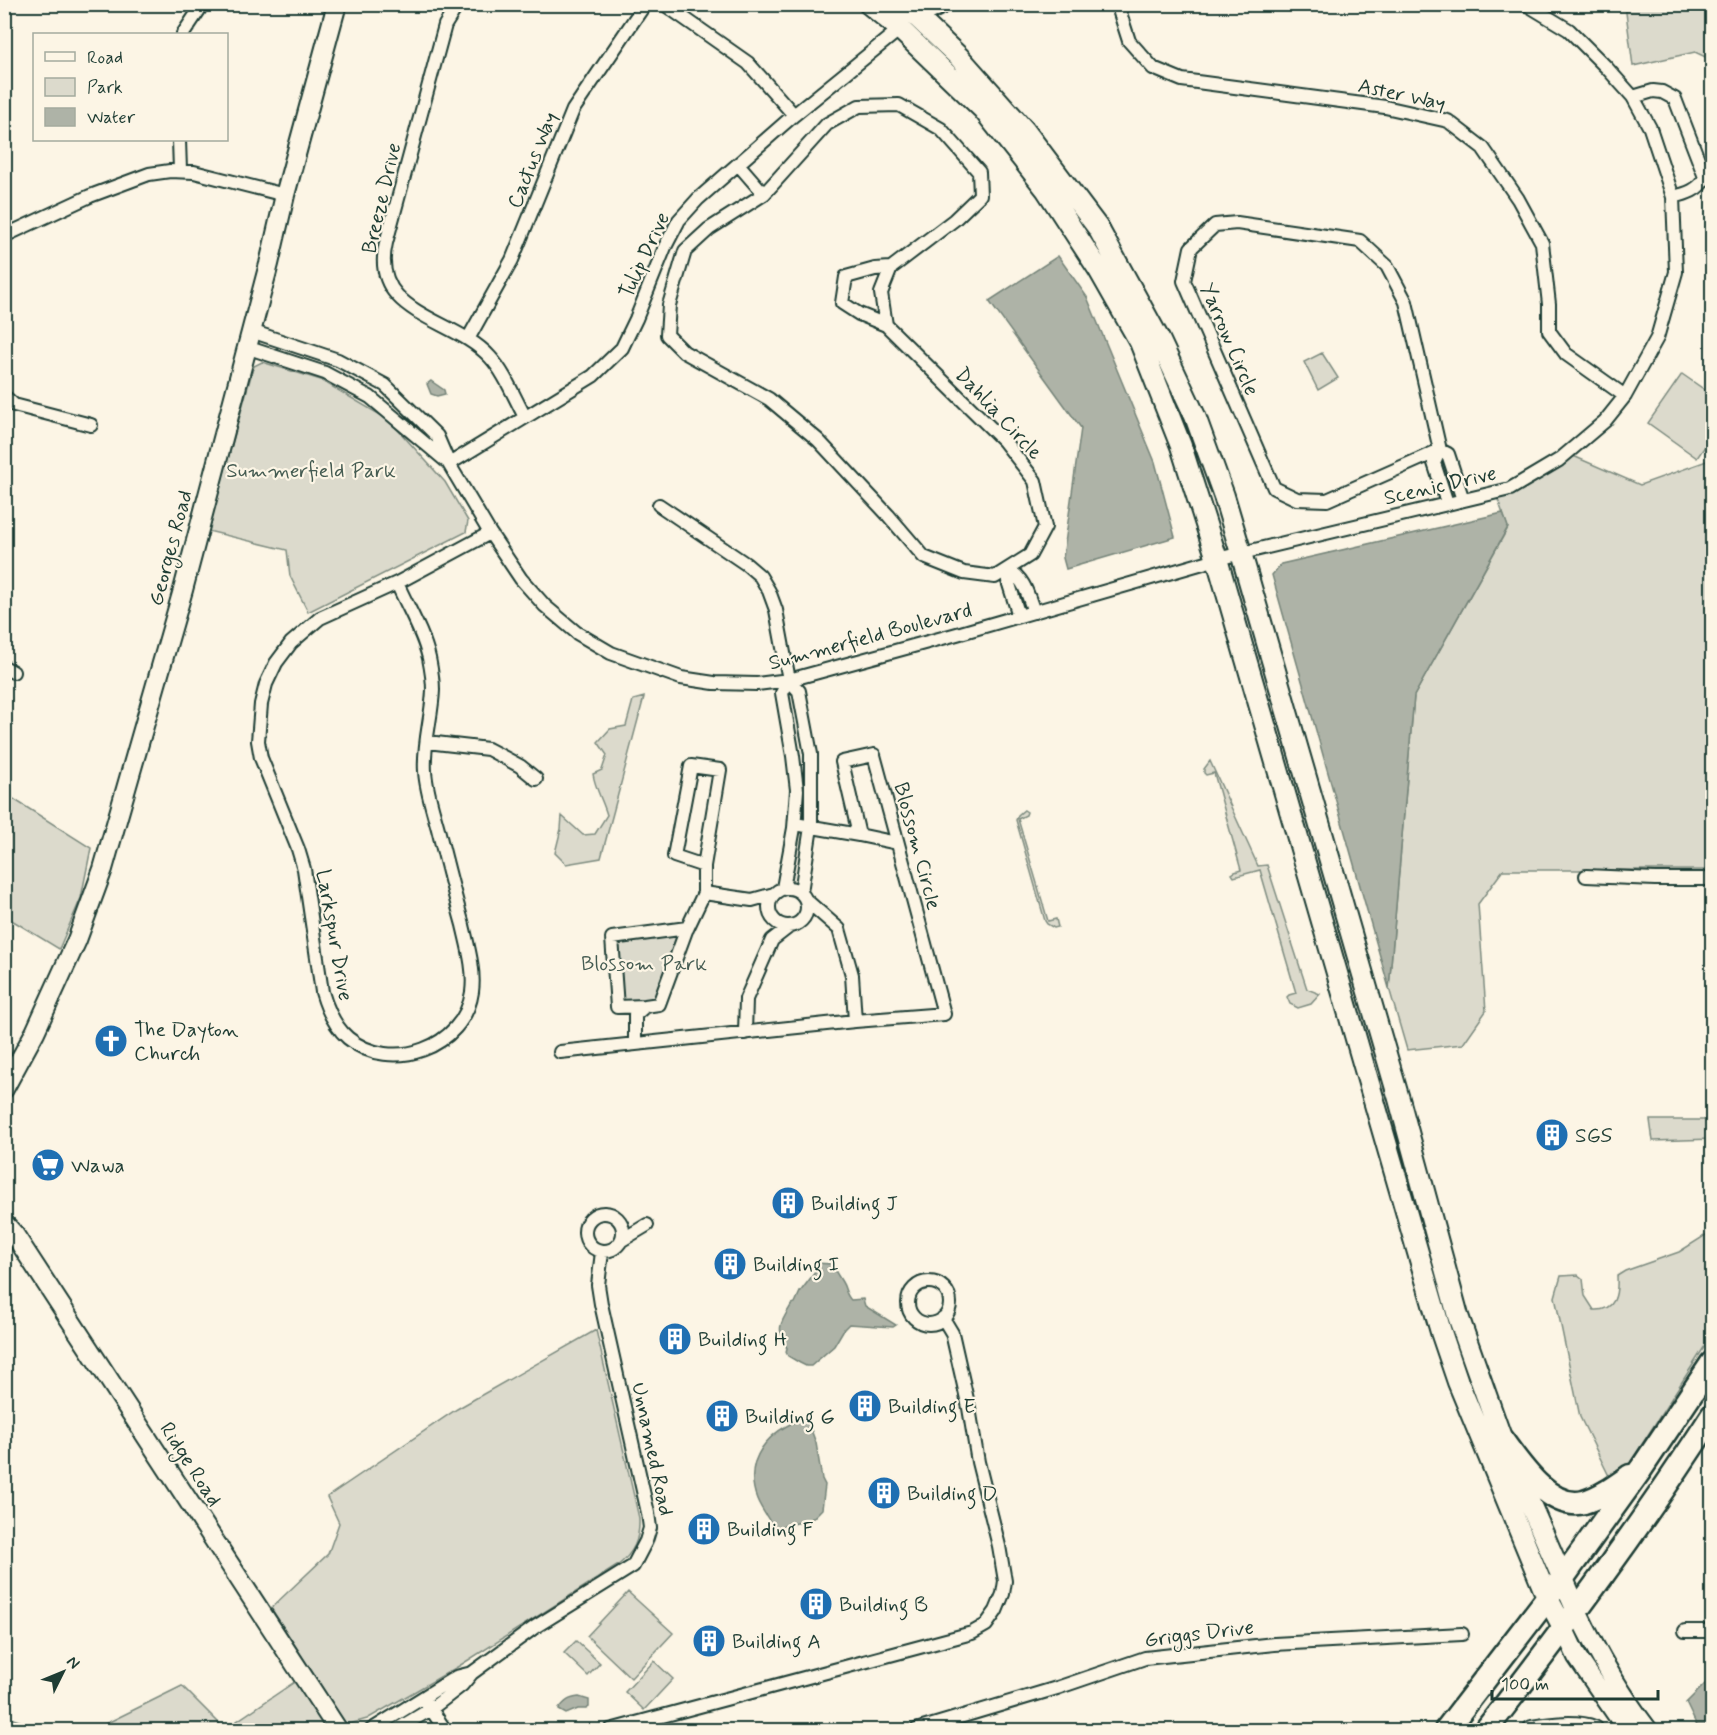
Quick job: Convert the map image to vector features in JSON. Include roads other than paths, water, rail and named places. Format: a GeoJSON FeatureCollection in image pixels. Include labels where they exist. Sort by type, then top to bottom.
{"type":"FeatureCollection","features":[{"type":"Feature","properties":{"kind":"highway"},"geometry":{"type":"LineString","coordinates":[[1446,1731],[1562,1579],[1713,1363]]}},
{"type":"Feature","properties":{"kind":"highway"},"geometry":{"type":"LineString","coordinates":[[1486,1731],[1577,1611],[1713,1416]]}},
{"type":"Feature","properties":{"kind":"highway"},"geometry":{"type":"LineString","coordinates":[[1502,1440],[1529,1475],[1562,1501],[1582,1502],[1596,1497],[1641,1468]]}},
{"type":"Feature","properties":{"kind":"main road"},"geometry":{"type":"LineString","coordinates":[[869,4],[900,29],[982,109],[1046,189],[1100,270],[1140,342],[1181,446],[1217,559],[1441,1332],[1458,1382],[1547,1597],[1564,1629]]}},
{"type":"Feature","properties":{"kind":"main road"},"geometry":{"type":"LineString","coordinates":[[900,4],[958,57],[1025,131],[1098,228],[1159,339],[1195,416],[1224,496],[1241,553],[1399,1099],[1458,1316],[1502,1440],[1577,1611]]}},
{"type":"Feature","properties":{"kind":"street"},"geometry":{"type":"LineString","coordinates":[[184,33],[203,4]]}},
{"type":"Feature","properties":{"kind":"street","name":"Georges Road"},"geometry":{"type":"LineString","coordinates":[[4,1089],[73,949],[103,868],[183,590],[337,4]]}},
{"type":"Feature","properties":{"kind":"street","name":"Breeze Drive"},"geometry":{"type":"LineString","coordinates":[[458,4],[446,25],[383,257],[385,271],[388,283],[403,302],[468,339],[489,356],[525,417]]}},
{"type":"Feature","properties":{"kind":"street","name":"Cactus Way"},"geometry":{"type":"LineString","coordinates":[[468,339],[512,260],[573,110],[645,4]]}},
{"type":"Feature","properties":{"kind":"street"},"geometry":{"type":"LineString","coordinates":[[664,4],[748,63],[794,115]]}},
{"type":"Feature","properties":{"kind":"street"},"geometry":{"type":"LineString","coordinates":[[919,20],[949,4]]}},
{"type":"Feature","properties":{"kind":"street","name":"Aster Way"},"geometry":{"type":"LineString","coordinates":[[1120,4],[1120,13],[1128,41],[1153,68],[1182,80],[1385,107],[1448,121],[1483,148],[1518,199],[1542,243],[1549,331],[1566,354],[1625,396]]}},
{"type":"Feature","properties":{"kind":"street","name":"Scenic Drive"},"geometry":{"type":"LineString","coordinates":[[1241,553],[1510,489],[1559,460],[1605,421],[1625,396],[1658,338],[1676,272],[1673,197],[1650,128],[1632,97],[1569,30],[1526,4]]}},
{"type":"Feature","properties":{"kind":"street","name":"Tulip Drive"},"geometry":{"type":"LineString","coordinates":[[449,464],[593,376],[622,348],[665,247],[679,220],[698,199],[794,115],[900,29]]}},
{"type":"Feature","properties":{"kind":"street"},"geometry":{"type":"LineString","coordinates":[[1632,97],[1653,91],[1662,92],[1675,99],[1705,177],[1698,188],[1673,197]]}},
{"type":"Feature","properties":{"kind":"street","name":"Dahlia Circle"},"geometry":{"type":"LineString","coordinates":[[886,326],[1004,441],[1035,481],[1045,527],[1030,555],[995,577],[964,573],[924,557],[818,440],[769,399],[684,352],[667,334],[669,304],[685,251],[709,229],[764,194],[827,124],[859,106],[899,105],[941,129],[979,172],[980,195],[954,220],[891,268]]}},
{"type":"Feature","properties":{"kind":"street"},"geometry":{"type":"LineString","coordinates":[[179,141],[180,170]]}},
{"type":"Feature","properties":{"kind":"street"},"geometry":{"type":"LineString","coordinates":[[738,164],[764,194]]}},
{"type":"Feature","properties":{"kind":"street"},"geometry":{"type":"LineString","coordinates":[[4,236],[90,196],[149,174],[180,170],[194,172],[285,195]]}},
{"type":"Feature","properties":{"kind":"street","name":"Yarrow Circle"},"geometry":{"type":"LineString","coordinates":[[1440,450],[1327,501],[1297,499],[1274,488],[1184,281],[1191,248],[1215,225],[1237,223],[1360,241],[1388,266],[1406,302],[1440,450],[1434,463],[1447,503]]}},
{"type":"Feature","properties":{"kind":"street"},"geometry":{"type":"LineString","coordinates":[[891,268],[881,293],[886,326],[859,314],[842,303],[846,277],[875,269],[891,268]]}},
{"type":"Feature","properties":{"kind":"street","name":"Summerfield Boulevard"},"geometry":{"type":"LineString","coordinates":[[249,339],[338,360],[385,385],[437,436],[449,464],[490,533],[521,579],[545,606],[577,633],[611,653],[692,680],[757,684],[789,680],[1241,553]]}},
{"type":"Feature","properties":{"kind":"street","name":"Summerfield Boulevard"},"geometry":{"type":"LineString","coordinates":[[249,339],[325,373],[370,397],[449,464]]}},
{"type":"Feature","properties":{"kind":"street"},"geometry":{"type":"LineString","coordinates":[[4,396],[14,405],[91,425]]}},
{"type":"Feature","properties":{"kind":"street","name":"Yarrow Circle"},"geometry":{"type":"LineString","coordinates":[[1440,450],[1448,454],[1463,500]]}},
{"type":"Feature","properties":{"kind":"street"},"geometry":{"type":"LineString","coordinates":[[659,505],[760,576],[776,610],[789,680],[799,691],[811,754],[811,827],[803,896],[807,911],[804,919]]}},
{"type":"Feature","properties":{"kind":"street","name":"Larkspur Drive"},"geometry":{"type":"LineString","coordinates":[[397,583],[424,639],[429,660],[433,688],[425,771],[469,951],[473,979],[469,1004],[450,1035],[423,1051],[410,1054],[373,1051],[353,1042],[336,1024],[327,1009],[322,992],[304,869],[261,758],[258,741],[261,704],[266,684],[276,663],[291,643],[320,618],[397,583],[490,533]]}},
{"type":"Feature","properties":{"kind":"street"},"geometry":{"type":"LineString","coordinates":[[1008,569],[1024,584],[1034,612]]}},
{"type":"Feature","properties":{"kind":"street"},"geometry":{"type":"LineString","coordinates":[[1008,569],[1008,581],[1019,616]]}},
{"type":"Feature","properties":{"kind":"street"},"geometry":{"type":"LineString","coordinates":[[745,1033],[746,999],[772,940],[769,903],[778,891],[795,824],[797,790],[782,693],[789,680]]}},
{"type":"Feature","properties":{"kind":"street"},"geometry":{"type":"LineString","coordinates":[[427,742],[488,749],[520,766],[536,779]]}},
{"type":"Feature","properties":{"kind":"street","name":"Blossom Circle"},"geometry":{"type":"LineString","coordinates":[[560,1052],[944,1014],[874,755],[842,762],[859,836]]}},
{"type":"Feature","properties":{"kind":"street"},"geometry":{"type":"LineString","coordinates":[[687,929],[612,938],[618,1007],[659,1004],[687,929],[704,893],[704,866],[720,770],[691,766],[674,856],[704,866]]}},
{"type":"Feature","properties":{"kind":"street"},"geometry":{"type":"LineString","coordinates":[[795,824],[897,843]]}},
{"type":"Feature","properties":{"kind":"street"},"geometry":{"type":"LineString","coordinates":[[1586,876],[1713,879]]}},
{"type":"Feature","properties":{"kind":"street"},"geometry":{"type":"LineString","coordinates":[[704,893],[752,900],[778,891],[795,889],[839,929],[852,975],[855,1021]]}},
{"type":"Feature","properties":{"kind":"street"},"geometry":{"type":"LineString","coordinates":[[752,900],[782,925],[795,925],[804,919],[825,915]]}},
{"type":"Feature","properties":{"kind":"street"},"geometry":{"type":"LineString","coordinates":[[772,940],[790,926]]}},
{"type":"Feature","properties":{"kind":"street"},"geometry":{"type":"LineString","coordinates":[[635,1043],[635,1015],[645,1006]]}},
{"type":"Feature","properties":{"kind":"street"},"geometry":{"type":"LineString","coordinates":[[606,1212],[615,1215],[622,1224],[624,1232],[622,1239],[612,1250],[602,1252],[590,1245],[585,1234],[585,1226],[592,1216],[598,1213],[606,1212]]}},
{"type":"Feature","properties":{"kind":"street","name":"Ridge Road"},"geometry":{"type":"LineString","coordinates":[[4,1223],[14,1234],[338,1731]]}},
{"type":"Feature","properties":{"kind":"street"},"geometry":{"type":"LineString","coordinates":[[622,1239],[647,1225]]}},
{"type":"Feature","properties":{"kind":"street","name":"Unnamed Road"},"geometry":{"type":"LineString","coordinates":[[396,1731],[431,1709],[462,1685],[472,1673],[535,1627],[633,1566],[646,1541],[650,1528],[648,1513],[598,1285],[602,1252]]}},
{"type":"Feature","properties":{"kind":"street"},"geometry":{"type":"LineString","coordinates":[[610,1731],[972,1634],[986,1625],[1001,1602],[1005,1581],[952,1333],[943,1318]]}},
{"type":"Feature","properties":{"kind":"street"},"geometry":{"type":"LineString","coordinates":[[1577,1611],[1603,1663],[1648,1731]]}},
{"type":"Feature","properties":{"kind":"street"},"geometry":{"type":"LineString","coordinates":[[1564,1629],[1577,1657],[1627,1731]]}},
{"type":"Feature","properties":{"kind":"street"},"geometry":{"type":"LineString","coordinates":[[1684,1631],[1713,1631]]}},
{"type":"Feature","properties":{"kind":"street","name":"Griggs Drive"},"geometry":{"type":"LineString","coordinates":[[916,1731],[1057,1688],[1145,1658],[1274,1644],[1462,1634]]}},
{"type":"Feature","properties":{"kind":"street","name":"Unnamed Road"},"geometry":{"type":"LineString","coordinates":[[371,1731],[456,1677],[472,1673]]}},
{"type":"Feature","properties":{"kind":"street"},"geometry":{"type":"LineString","coordinates":[[423,1697],[445,1731]]}},
{"type":"Feature","properties":{"kind":"street"},"geometry":{"type":"LineString","coordinates":[[1532,1731],[1551,1726],[1587,1728],[1594,1731]]}},
{"type":"Feature","properties":{"kind":"water"},"geometry":{"type":"Polygon","coordinates":[[[1058,256],[1087,297],[1155,462],[1175,537],[1066,569],[1063,558],[1081,428],[989,301],[1058,256]]]}},
{"type":"Feature","properties":{"kind":"water"},"geometry":{"type":"Polygon","coordinates":[[[431,381],[444,390],[445,394],[437,396],[431,394],[427,384],[431,381]]]}},
{"type":"Feature","properties":{"kind":"water"},"geometry":{"type":"Polygon","coordinates":[[[1503,513],[1508,527],[1414,696],[1389,988],[1272,575],[1281,564],[1503,513]]]}},
{"type":"Feature","properties":{"kind":"water"},"geometry":{"type":"Polygon","coordinates":[[[815,1263],[832,1264],[851,1300],[863,1299],[865,1306],[896,1325],[893,1327],[849,1324],[834,1346],[811,1366],[806,1366],[788,1356],[780,1330],[788,1310],[816,1271],[815,1263]]]}},
{"type":"Feature","properties":{"kind":"water"},"geometry":{"type":"Polygon","coordinates":[[[805,1418],[816,1443],[825,1485],[822,1509],[813,1518],[774,1528],[757,1499],[753,1485],[756,1459],[770,1438],[792,1423],[805,1418]]]}},
{"type":"Feature","properties":{"kind":"water"},"geometry":{"type":"Polygon","coordinates":[[[1707,1682],[1712,1682],[1712,1730],[1699,1730],[1686,1703],[1707,1682]]]}},
{"type":"Feature","properties":{"kind":"water"},"geometry":{"type":"Polygon","coordinates":[[[579,1697],[589,1700],[589,1707],[566,1714],[559,1710],[568,1700],[579,1697]]]}},
{"type":"Feature","properties":{"kind":"place","name":"The Dayton Church"},"geometry":{"type":"Point","coordinates":[111,1041]}},
{"type":"Feature","properties":{"kind":"place","name":"SGS"},"geometry":{"type":"Point","coordinates":[1552,1135]}},
{"type":"Feature","properties":{"kind":"place","name":"Wawa"},"geometry":{"type":"Point","coordinates":[48,1165]}},
{"type":"Feature","properties":{"kind":"place","name":"Building J"},"geometry":{"type":"Point","coordinates":[788,1203]}},
{"type":"Feature","properties":{"kind":"place","name":"Building I"},"geometry":{"type":"Point","coordinates":[730,1264]}},
{"type":"Feature","properties":{"kind":"place","name":"Building H"},"geometry":{"type":"Point","coordinates":[675,1339]}},
{"type":"Feature","properties":{"kind":"place","name":"Building E"},"geometry":{"type":"Point","coordinates":[865,1406]}},
{"type":"Feature","properties":{"kind":"place","name":"Building G"},"geometry":{"type":"Point","coordinates":[722,1416]}},
{"type":"Feature","properties":{"kind":"place","name":"Building D"},"geometry":{"type":"Point","coordinates":[884,1493]}},
{"type":"Feature","properties":{"kind":"place","name":"Building F"},"geometry":{"type":"Point","coordinates":[704,1529]}},
{"type":"Feature","properties":{"kind":"place","name":"Building B"},"geometry":{"type":"Point","coordinates":[816,1604]}},
{"type":"Feature","properties":{"kind":"place","name":"Building A"},"geometry":{"type":"Point","coordinates":[709,1641]}},
{"type":"Feature","properties":{"kind":"park label","name":"Summerfield Park"},"geometry":{"type":"Point","coordinates":[311,470]}},
{"type":"Feature","properties":{"kind":"park label","name":"Blossom Park"},"geometry":{"type":"Point","coordinates":[644,963]}}]}
